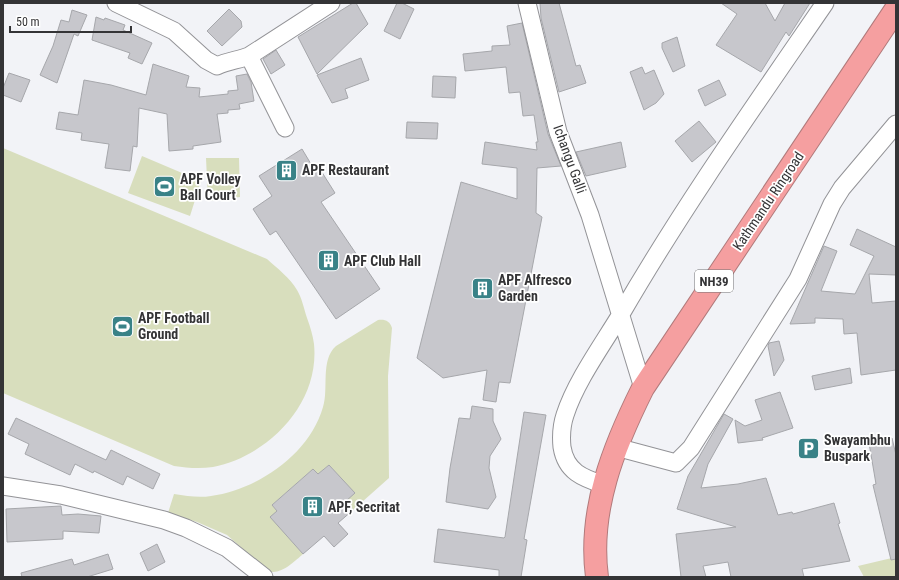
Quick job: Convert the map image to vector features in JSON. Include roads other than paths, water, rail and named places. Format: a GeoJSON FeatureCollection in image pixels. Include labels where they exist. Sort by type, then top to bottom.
{"type":"FeatureCollection","features":[{"type":"Feature","properties":{"kind":"highway","name":"Kathmandu Ringroad"},"geometry":{"type":"LineString","coordinates":[[598,577],[595,561],[597,524],[604,485],[616,447],[643,388],[896,9]]}},
{"type":"Feature","properties":{"kind":"street"},"geometry":{"type":"LineString","coordinates":[[116,3],[174,31],[206,60],[217,66],[225,62],[236,62],[249,56],[331,3]]}},
{"type":"Feature","properties":{"kind":"street","name":"Ichangu Galli"},"geometry":{"type":"LineString","coordinates":[[527,3],[558,132],[590,215],[643,388]]}},
{"type":"Feature","properties":{"kind":"street"},"geometry":{"type":"LineString","coordinates":[[604,485],[582,477],[567,464],[562,447],[562,428],[566,414],[586,370],[654,256],[825,3]]}},
{"type":"Feature","properties":{"kind":"street"},"geometry":{"type":"LineString","coordinates":[[249,56],[285,128]]}},
{"type":"Feature","properties":{"kind":"street"},"geometry":{"type":"LineString","coordinates":[[616,447],[676,463],[691,448],[759,343],[798,279],[832,204],[842,188],[896,124]]}},
{"type":"Feature","properties":{"kind":"street"},"geometry":{"type":"LineString","coordinates":[[3,486],[61,495],[164,520],[186,528],[227,548],[264,577]]}},
{"type":"Feature","properties":{"kind":"place","name":"APF Restaurant"},"geometry":{"type":"Point","coordinates":[286,170]}},
{"type":"Feature","properties":{"kind":"place","name":"APF Volley Ball Court"},"geometry":{"type":"Point","coordinates":[165,187]}},
{"type":"Feature","properties":{"kind":"place","name":"APF Club Hall"},"geometry":{"type":"Point","coordinates":[329,261]}},
{"type":"Feature","properties":{"kind":"place","name":"APF Alfresco Garden"},"geometry":{"type":"Point","coordinates":[482,288]}},
{"type":"Feature","properties":{"kind":"place","name":"APF Football Ground"},"geometry":{"type":"Point","coordinates":[122,326]}},
{"type":"Feature","properties":{"kind":"place","name":"Swayambhu Buspark"},"geometry":{"type":"Point","coordinates":[808,448]}},
{"type":"Feature","properties":{"kind":"place","name":"APF, Secritat"},"geometry":{"type":"Point","coordinates":[313,507]}}]}
